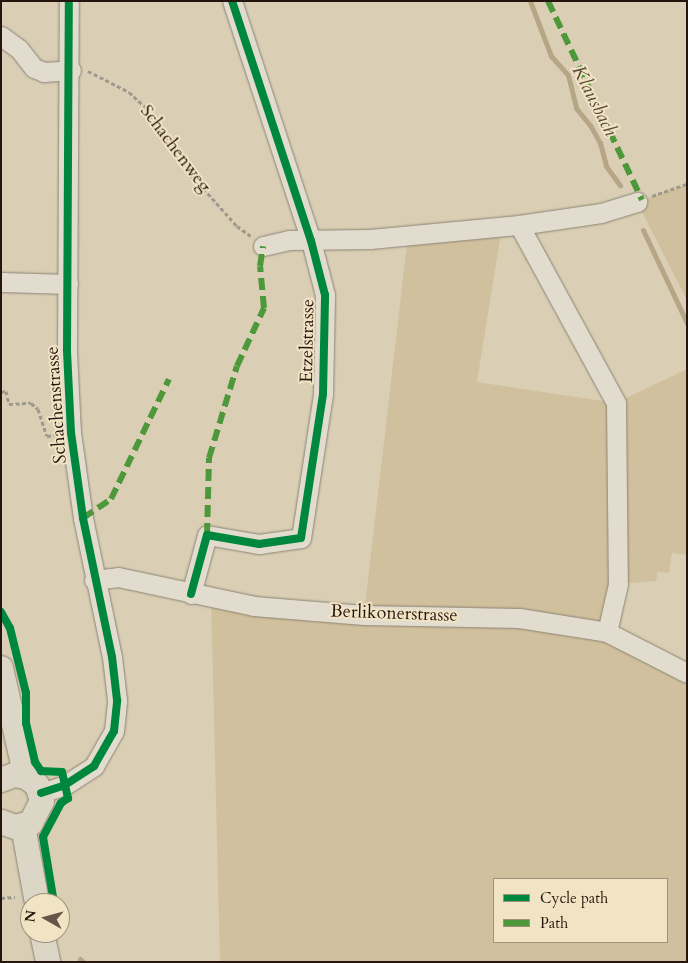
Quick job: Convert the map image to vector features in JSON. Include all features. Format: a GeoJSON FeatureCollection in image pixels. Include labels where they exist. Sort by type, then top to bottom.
{"type":"FeatureCollection","features":[{"type":"Feature","properties":{"kind":"main road"},"geometry":{"type":"LineString","coordinates":[[1,668],[41,810],[31,822],[12,824],[25,893]]}},
{"type":"Feature","properties":{"kind":"main road"},"geometry":{"type":"LineString","coordinates":[[1,746],[1,776]]}},
{"type":"Feature","properties":{"kind":"main road"},"geometry":{"type":"LineString","coordinates":[[1,780],[14,775],[33,785]]}},
{"type":"Feature","properties":{"kind":"main road"},"geometry":{"type":"LineString","coordinates":[[44,943],[48,962]]}},
{"type":"Feature","properties":{"kind":"street","name":"Schachenstrasse"},"geometry":{"type":"LineString","coordinates":[[33,785],[64,785],[94,766],[114,732],[117,700],[112,657],[94,580],[71,433],[67,350],[71,70],[69,1]]}},
{"type":"Feature","properties":{"kind":"street","name":"Etzelstrasse"},"geometry":{"type":"LineString","coordinates":[[191,594],[207,535],[259,544],[301,538],[323,394],[325,295],[311,241],[232,1]]}},
{"type":"Feature","properties":{"kind":"street"},"geometry":{"type":"LineString","coordinates":[[1,36],[19,49],[34,68],[44,72],[71,70]]}},
{"type":"Feature","properties":{"kind":"street"},"geometry":{"type":"LineString","coordinates":[[264,246],[289,240],[311,241],[519,225],[601,213],[637,202]]}},
{"type":"Feature","properties":{"kind":"street"},"geometry":{"type":"LineString","coordinates":[[519,225],[616,404],[618,584],[607,632]]}},
{"type":"Feature","properties":{"kind":"street"},"geometry":{"type":"LineString","coordinates":[[1,282],[68,284]]}},
{"type":"Feature","properties":{"kind":"street","name":"Berlikonerstrasse"},"geometry":{"type":"LineString","coordinates":[[94,580],[118,577],[254,606],[364,614],[519,618],[607,632],[687,673]]}},
{"type":"Feature","properties":{"kind":"path"},"geometry":{"type":"LineString","coordinates":[[637,202],[687,184]]}},
{"type":"Feature","properties":{"kind":"path"},"geometry":{"type":"LineString","coordinates":[[1,392],[6,391],[9,404],[31,403],[38,409],[47,436],[71,433]]}},
{"type":"Feature","properties":{"kind":"path"},"geometry":{"type":"LineString","coordinates":[[1,898],[20,900]]}},
{"type":"Feature","properties":{"kind":"shaded area"},"geometry":{"type":"Polygon","coordinates":[[[687,184],[687,300],[637,202],[687,184]]]}},
{"type":"Feature","properties":{"kind":"shaded area"},"geometry":{"type":"Polygon","coordinates":[[[502,227],[477,382],[616,403],[687,369],[687,555],[672,553],[669,573],[658,572],[656,581],[618,584],[607,631],[687,673],[687,962],[220,962],[211,599],[364,614],[408,235],[502,227]]]}},
{"type":"Feature","properties":{"kind":"waterway","name":"Klausbach"},"geometry":{"type":"LineString","coordinates":[[530,1],[551,56],[568,75],[576,108],[590,125],[600,143],[606,166],[620,185]]}},
{"type":"Feature","properties":{"kind":"waterway","name":"Klausbach"},"geometry":{"type":"LineString","coordinates":[[643,230],[687,323]]}},
{"type":"Feature","properties":{"kind":"waterway"},"geometry":{"type":"LineString","coordinates":[[80,959],[83,962]]}},
{"type":"Feature","properties":{"kind":"marked path"},"geometry":{"type":"LineString","coordinates":[[548,1],[642,200]]}},
{"type":"Feature","properties":{"kind":"marked path"},"geometry":{"type":"LineString","coordinates":[[207,535],[209,458],[237,366],[264,308],[260,266],[263,246]]}},
{"type":"Feature","properties":{"kind":"marked path"},"geometry":{"type":"LineString","coordinates":[[83,518],[111,499],[169,379]]}},
{"type":"Feature","properties":{"kind":"cycle path"},"geometry":{"type":"LineString","coordinates":[[41,793],[65,785],[94,766],[114,731],[117,700],[112,657],[83,518],[71,433],[67,350],[69,1]]}},
{"type":"Feature","properties":{"kind":"cycle path"},"geometry":{"type":"LineString","coordinates":[[191,594],[207,535],[259,544],[301,538],[323,394],[325,295],[311,241],[232,1]]}},
{"type":"Feature","properties":{"kind":"cycle path"},"geometry":{"type":"LineString","coordinates":[[1,612],[10,628],[26,693],[26,723],[35,762],[41,771],[62,772],[68,798],[61,803],[43,837],[52,893]]}}]}
